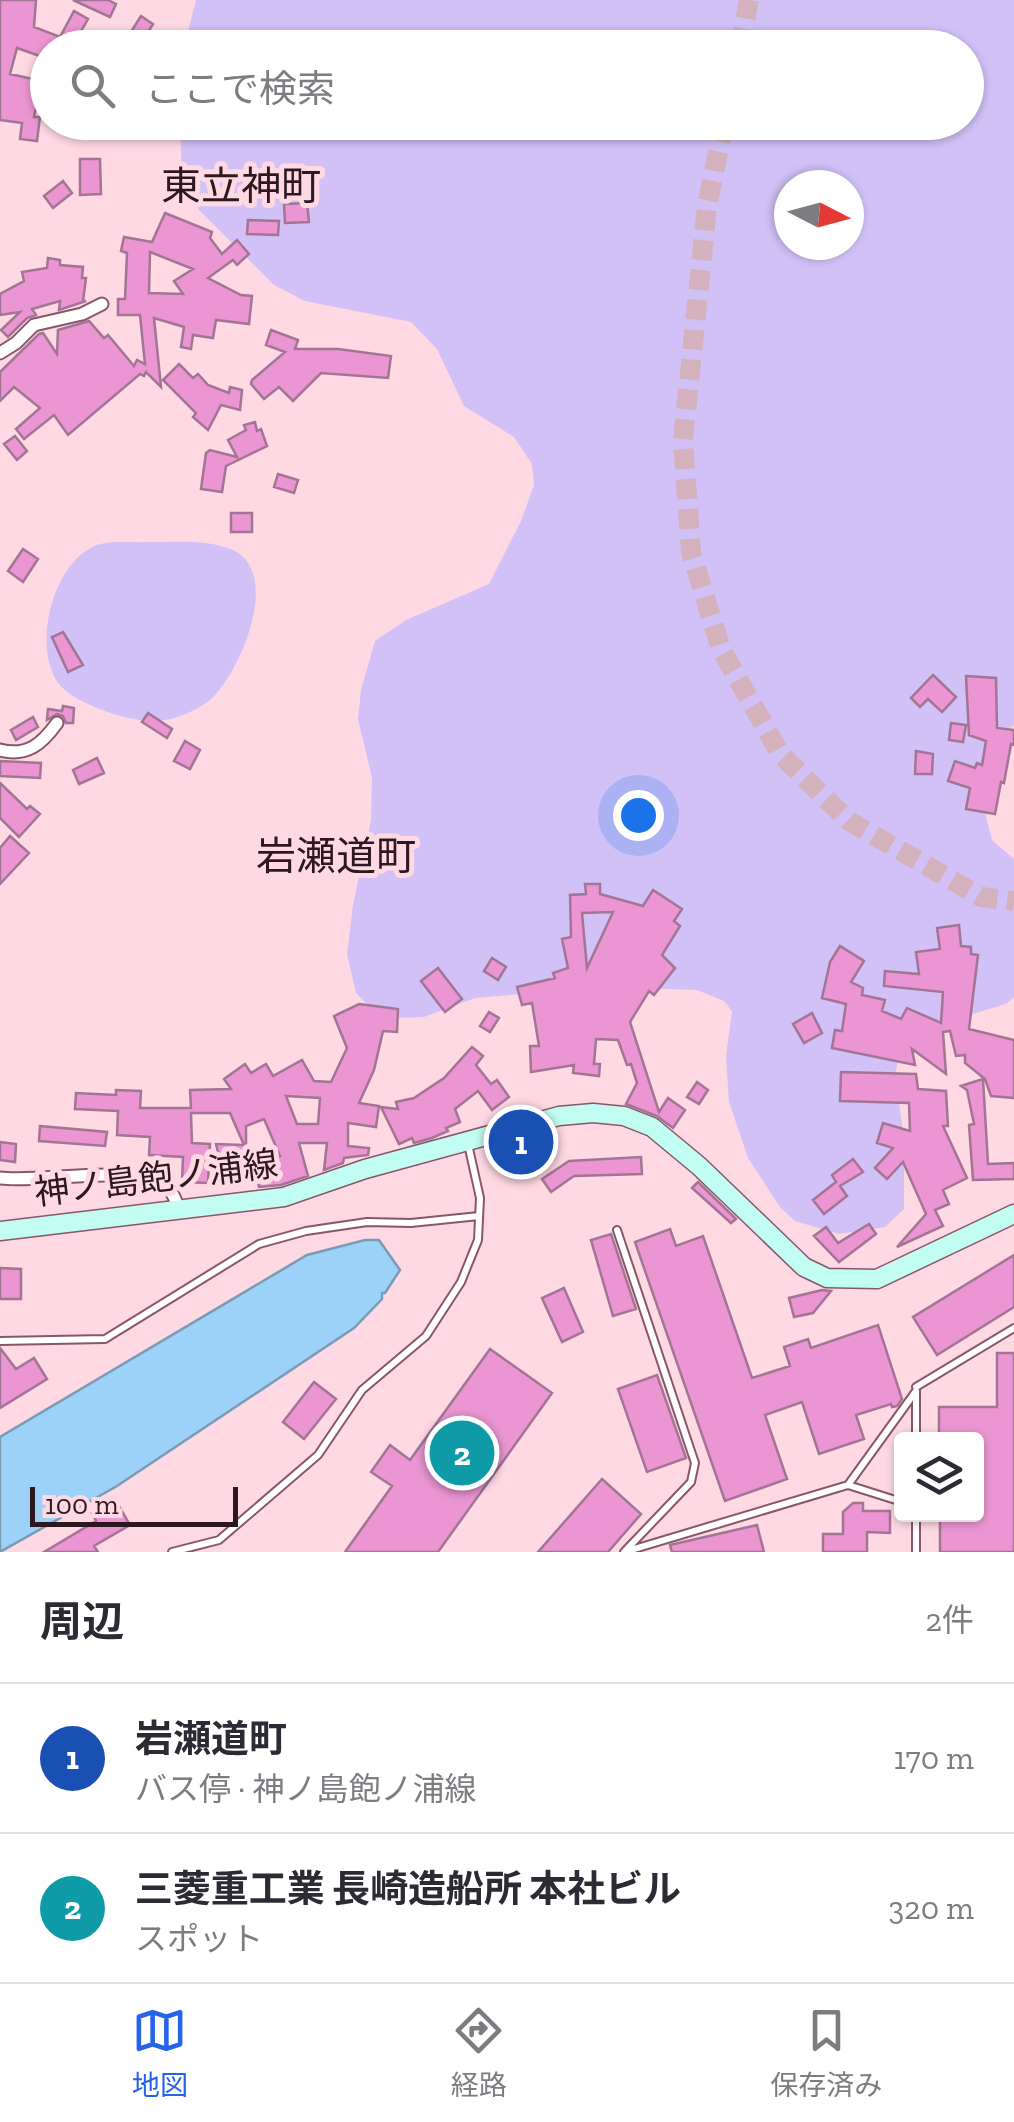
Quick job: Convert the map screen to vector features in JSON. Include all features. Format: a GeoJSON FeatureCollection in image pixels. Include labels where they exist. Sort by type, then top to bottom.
{"type":"FeatureCollection","features":[{"type":"Feature","properties":{"kind":"main road","name":"神ノ島飽ノ浦線"},"geometry":{"type":"LineString","coordinates":[[0,1230],[284,1197],[365,1169],[580,1114],[611,1114],[636,1120],[666,1137],[804,1267],[827,1278],[877,1279],[1014,1214]]}},
{"type":"Feature","properties":{"kind":"street"},"geometry":{"type":"LineString","coordinates":[[0,353],[34,325],[82,314],[102,304]]}},
{"type":"Feature","properties":{"kind":"street"},"geometry":{"type":"LineString","coordinates":[[0,750],[29,750],[48,737],[57,723]]}},
{"type":"Feature","properties":{"kind":"street"},"geometry":{"type":"LineString","coordinates":[[0,1178],[20,1180],[61,1174],[134,1178],[164,1185],[174,1194],[179,1211]]}},
{"type":"Feature","properties":{"kind":"lane"},"geometry":{"type":"LineString","coordinates":[[172,1552],[219,1540],[318,1454],[362,1390],[426,1336],[461,1282],[478,1240],[480,1198],[468,1144]]}},
{"type":"Feature","properties":{"kind":"lane"},"geometry":{"type":"LineString","coordinates":[[0,1341],[105,1339],[259,1244],[306,1231],[367,1222],[411,1223],[480,1216]]}},
{"type":"Feature","properties":{"kind":"lane"},"geometry":{"type":"LineString","coordinates":[[616,1230],[695,1463],[691,1482],[624,1552]]}},
{"type":"Feature","properties":{"kind":"lane"},"geometry":{"type":"LineString","coordinates":[[916,1387],[1014,1328]]}},
{"type":"Feature","properties":{"kind":"lane"},"geometry":{"type":"LineString","coordinates":[[848,1485],[916,1391],[916,1432]]}},
{"type":"Feature","properties":{"kind":"lane"},"geometry":{"type":"LineString","coordinates":[[624,1552],[848,1485],[894,1499]]}},
{"type":"Feature","properties":{"kind":"lane"},"geometry":{"type":"LineString","coordinates":[[916,1522],[916,1552]]}},
{"type":"Feature","properties":{"kind":"shaded area"},"geometry":{"type":"Polygon","coordinates":[[[196,0],[1014,0],[1014,725],[990,744],[980,793],[992,840],[1014,859],[1014,997],[1006,1004],[925,1028],[902,1042],[895,1075],[904,1138],[904,1209],[885,1227],[839,1234],[795,1221],[780,1207],[748,1158],[729,1102],[726,1056],[732,1011],[724,1001],[697,990],[601,987],[475,998],[424,1017],[394,1018],[374,1011],[356,993],[347,954],[371,820],[372,778],[358,719],[361,690],[375,641],[406,620],[489,584],[521,521],[534,485],[532,464],[514,437],[464,406],[437,349],[411,322],[305,301],[274,285],[199,210],[182,183],[181,140],[984,140],[984,30],[188,30],[196,0]]]}},
{"type":"Feature","properties":{"kind":"shaded area"},"geometry":{"type":"Polygon","coordinates":[[[103,543],[203,543],[233,550],[247,562],[256,600],[244,645],[212,698],[171,719],[146,721],[90,705],[66,691],[51,668],[47,628],[58,586],[69,568],[82,554],[103,543]]]}},
{"type":"Feature","properties":{"kind":"water"},"geometry":{"type":"Polygon","coordinates":[[[379,1240],[400,1270],[382,1293],[382,1299],[354,1328],[117,1486],[0,1552],[0,1437],[307,1255],[379,1240]]]}},
{"type":"Feature","properties":{"kind":"building"},"geometry":{"type":"Polygon","coordinates":[[[0,0],[36,0],[34,27],[42,30],[30,30],[30,53],[17,48],[10,74],[30,78],[30,140],[37,141],[20,139],[22,123],[0,120],[0,0]]]}},
{"type":"Feature","properties":{"kind":"building"},"geometry":{"type":"Polygon","coordinates":[[[73,0],[108,0],[116,4],[110,17],[73,0]]]}},
{"type":"Feature","properties":{"kind":"building"},"geometry":{"type":"Polygon","coordinates":[[[74,11],[88,19],[82,30],[64,30],[74,11]]]}},
{"type":"Feature","properties":{"kind":"building"},"geometry":{"type":"Polygon","coordinates":[[[141,16],[153,24],[149,30],[132,30],[141,16]]]}},
{"type":"Feature","properties":{"kind":"building"},"geometry":{"type":"Polygon","coordinates":[[[80,159],[100,159],[101,194],[80,195],[80,159]]]}},
{"type":"Feature","properties":{"kind":"building"},"geometry":{"type":"Polygon","coordinates":[[[63,181],[72,193],[53,208],[44,196],[63,181]]]}},
{"type":"Feature","properties":{"kind":"building"},"geometry":{"type":"Polygon","coordinates":[[[307,203],[309,222],[285,223],[284,204],[307,203]]]}},
{"type":"Feature","properties":{"kind":"building"},"geometry":{"type":"Polygon","coordinates":[[[165,213],[212,232],[210,238],[222,254],[237,240],[249,254],[237,265],[233,260],[208,278],[241,295],[252,296],[249,324],[216,320],[213,338],[193,335],[191,349],[181,347],[184,327],[154,318],[161,387],[146,372],[144,376],[140,374],[68,435],[54,415],[24,439],[16,429],[40,408],[14,387],[0,401],[0,372],[39,334],[43,333],[57,354],[58,330],[89,321],[104,338],[108,335],[134,366],[137,360],[145,364],[140,315],[118,315],[118,299],[125,299],[127,253],[121,251],[124,237],[152,242],[165,213]],[[150,252],[149,293],[183,294],[174,281],[193,269],[150,252]]]}},
{"type":"Feature","properties":{"kind":"building"},"geometry":{"type":"Polygon","coordinates":[[[248,220],[279,221],[278,235],[247,234],[248,220]]]}},
{"type":"Feature","properties":{"kind":"building"},"geometry":{"type":"Polygon","coordinates":[[[48,258],[60,260],[60,265],[83,267],[86,301],[59,310],[60,301],[32,309],[36,315],[27,318],[8,337],[1,330],[20,312],[0,315],[0,294],[24,281],[22,272],[47,268],[48,258]]]}},
{"type":"Feature","properties":{"kind":"building"},"geometry":{"type":"Polygon","coordinates":[[[271,330],[298,340],[295,349],[338,349],[391,356],[388,378],[321,373],[293,401],[279,387],[264,399],[252,380],[285,352],[266,345],[271,330]]]}},
{"type":"Feature","properties":{"kind":"building"},"geometry":{"type":"Polygon","coordinates":[[[179,364],[193,378],[198,374],[208,385],[229,393],[230,387],[242,390],[240,410],[221,405],[208,430],[163,380],[179,364]]]}},
{"type":"Feature","properties":{"kind":"building"},"geometry":{"type":"Polygon","coordinates":[[[255,422],[267,446],[226,466],[222,492],[201,489],[206,453],[210,450],[237,457],[228,440],[246,430],[244,425],[255,422]]]}},
{"type":"Feature","properties":{"kind":"building"},"geometry":{"type":"Polygon","coordinates":[[[15,436],[27,451],[17,460],[4,444],[15,436]]]}},
{"type":"Feature","properties":{"kind":"building"},"geometry":{"type":"Polygon","coordinates":[[[278,474],[298,480],[294,493],[274,487],[278,474]]]}},
{"type":"Feature","properties":{"kind":"building"},"geometry":{"type":"Polygon","coordinates":[[[231,513],[252,513],[252,532],[231,532],[231,513]]]}},
{"type":"Feature","properties":{"kind":"building"},"geometry":{"type":"Polygon","coordinates":[[[23,549],[38,559],[23,582],[8,571],[23,549]]]}},
{"type":"Feature","properties":{"kind":"building"},"geometry":{"type":"Polygon","coordinates":[[[63,632],[83,665],[68,672],[52,637],[63,632]]]}},
{"type":"Feature","properties":{"kind":"building"},"geometry":{"type":"Polygon","coordinates":[[[933,675],[956,697],[942,712],[928,699],[920,707],[911,698],[933,675]]]}},
{"type":"Feature","properties":{"kind":"building"},"geometry":{"type":"Polygon","coordinates":[[[966,676],[996,678],[997,728],[1014,730],[1014,745],[1011,744],[995,814],[966,809],[970,788],[948,781],[955,761],[975,768],[977,763],[982,765],[986,741],[969,735],[966,676]]]}},
{"type":"Feature","properties":{"kind":"building"},"geometry":{"type":"Polygon","coordinates":[[[63,706],[74,708],[73,723],[66,723],[57,714],[47,720],[48,709],[62,711],[63,706]]]}},
{"type":"Feature","properties":{"kind":"building"},"geometry":{"type":"Polygon","coordinates":[[[148,713],[172,729],[167,738],[142,722],[148,713]]]}},
{"type":"Feature","properties":{"kind":"building"},"geometry":{"type":"Polygon","coordinates":[[[33,717],[38,727],[16,740],[11,730],[33,717]]]}},
{"type":"Feature","properties":{"kind":"building"},"geometry":{"type":"Polygon","coordinates":[[[951,723],[966,725],[963,742],[949,740],[951,723]]]}},
{"type":"Feature","properties":{"kind":"building"},"geometry":{"type":"Polygon","coordinates":[[[185,741],[200,750],[190,769],[174,761],[185,741]]]}},
{"type":"Feature","properties":{"kind":"building"},"geometry":{"type":"Polygon","coordinates":[[[916,751],[933,754],[932,774],[915,774],[916,751]]]}},
{"type":"Feature","properties":{"kind":"building"},"geometry":{"type":"Polygon","coordinates":[[[97,758],[104,773],[79,784],[73,770],[97,758]]]}},
{"type":"Feature","properties":{"kind":"building"},"geometry":{"type":"Polygon","coordinates":[[[0,761],[41,763],[40,778],[0,776],[0,761]]]}},
{"type":"Feature","properties":{"kind":"building"},"geometry":{"type":"Polygon","coordinates":[[[0,783],[27,809],[30,806],[40,814],[19,837],[0,818],[0,783]]]}},
{"type":"Feature","properties":{"kind":"building"},"geometry":{"type":"Polygon","coordinates":[[[10,836],[29,853],[0,884],[0,848],[10,836]]]}},
{"type":"Feature","properties":{"kind":"building"},"geometry":{"type":"Polygon","coordinates":[[[585,884],[600,884],[600,894],[643,906],[653,890],[682,909],[674,921],[680,926],[662,955],[675,968],[654,995],[649,991],[630,1022],[659,1112],[668,1098],[685,1110],[673,1128],[657,1116],[626,1104],[637,1083],[618,1040],[596,1039],[594,1064],[600,1064],[599,1076],[573,1073],[574,1065],[531,1072],[530,1046],[539,1046],[532,1003],[522,1005],[517,987],[555,978],[553,973],[568,968],[562,939],[571,937],[570,895],[586,894],[585,884]],[[613,912],[582,913],[587,968],[613,912]]]}},
{"type":"Feature","properties":{"kind":"building"},"geometry":{"type":"Polygon","coordinates":[[[959,925],[961,946],[971,947],[971,954],[978,955],[969,1029],[1014,1040],[1014,1098],[991,1096],[985,1079],[965,1063],[965,1055],[956,1056],[950,1031],[943,1032],[946,1074],[912,1049],[915,1065],[832,1048],[835,1030],[842,1031],[846,1004],[822,998],[830,962],[840,946],[864,961],[851,982],[863,988],[862,995],[885,1000],[882,1011],[901,1019],[907,1008],[941,1023],[943,992],[884,986],[885,971],[919,974],[916,952],[940,949],[937,928],[959,925]]]}},
{"type":"Feature","properties":{"kind":"building"},"geometry":{"type":"Polygon","coordinates":[[[492,958],[506,967],[498,980],[484,971],[492,958]]]}},
{"type":"Feature","properties":{"kind":"building"},"geometry":{"type":"Polygon","coordinates":[[[438,968],[462,999],[445,1012],[421,981],[438,968]]]}},
{"type":"Feature","properties":{"kind":"building"},"geometry":{"type":"Polygon","coordinates":[[[359,1004],[398,1009],[397,1032],[383,1031],[374,1070],[359,1103],[379,1106],[376,1127],[348,1123],[348,1146],[369,1148],[368,1155],[344,1158],[343,1163],[324,1170],[327,1143],[299,1143],[308,1176],[259,1187],[258,1183],[277,1179],[271,1159],[280,1156],[264,1119],[246,1126],[246,1160],[220,1160],[216,1144],[244,1145],[230,1113],[191,1113],[192,1143],[210,1144],[208,1183],[182,1182],[183,1157],[149,1155],[150,1137],[117,1135],[118,1111],[75,1109],[76,1093],[116,1095],[116,1090],[141,1091],[140,1108],[191,1108],[190,1090],[231,1089],[224,1079],[245,1064],[251,1073],[266,1064],[273,1076],[302,1060],[314,1081],[331,1082],[347,1048],[334,1016],[359,1004]],[[286,1096],[297,1124],[318,1124],[320,1098],[286,1096]]]}},
{"type":"Feature","properties":{"kind":"building"},"geometry":{"type":"Polygon","coordinates":[[[489,1012],[499,1018],[490,1032],[480,1026],[489,1012]]]}},
{"type":"Feature","properties":{"kind":"building"},"geometry":{"type":"Polygon","coordinates":[[[812,1013],[822,1033],[804,1043],[793,1024],[812,1013]]]}},
{"type":"Feature","properties":{"kind":"building"},"geometry":{"type":"Polygon","coordinates":[[[472,1047],[483,1056],[476,1065],[491,1084],[497,1080],[509,1097],[492,1110],[478,1091],[455,1109],[460,1122],[446,1128],[448,1131],[399,1144],[381,1107],[398,1109],[396,1102],[414,1098],[444,1078],[472,1047]]]}},
{"type":"Feature","properties":{"kind":"building"},"geometry":{"type":"Polygon","coordinates":[[[841,1072],[916,1074],[918,1089],[946,1091],[948,1126],[943,1126],[967,1178],[943,1190],[949,1204],[935,1210],[943,1226],[897,1247],[926,1214],[903,1162],[887,1179],[875,1168],[893,1148],[877,1143],[883,1123],[910,1131],[909,1103],[840,1101],[841,1072]]]}},
{"type":"Feature","properties":{"kind":"building"},"geometry":{"type":"Polygon","coordinates":[[[983,1079],[988,1164],[1014,1163],[1014,1179],[973,1180],[969,1125],[974,1124],[967,1090],[961,1086],[983,1079]]]}},
{"type":"Feature","properties":{"kind":"building"},"geometry":{"type":"Polygon","coordinates":[[[697,1082],[708,1090],[699,1104],[687,1097],[697,1082]]]}},
{"type":"Feature","properties":{"kind":"building"},"geometry":{"type":"Polygon","coordinates":[[[40,1126],[107,1132],[105,1146],[39,1141],[40,1126]]]}},
{"type":"Feature","properties":{"kind":"building"},"geometry":{"type":"Polygon","coordinates":[[[0,1142],[16,1144],[15,1162],[0,1160],[0,1142]]]}},
{"type":"Feature","properties":{"kind":"building"},"geometry":{"type":"Polygon","coordinates":[[[641,1157],[642,1174],[574,1176],[551,1192],[542,1179],[569,1161],[641,1157]]]}},
{"type":"Feature","properties":{"kind":"building"},"geometry":{"type":"Polygon","coordinates":[[[853,1159],[863,1172],[840,1186],[847,1196],[824,1214],[813,1200],[836,1182],[832,1175],[853,1159]]]}},
{"type":"Feature","properties":{"kind":"building"},"geometry":{"type":"Polygon","coordinates":[[[698,1182],[736,1219],[731,1223],[692,1188],[698,1182]]]}},
{"type":"Feature","properties":{"kind":"building"},"geometry":{"type":"Polygon","coordinates":[[[869,1224],[876,1234],[839,1262],[814,1236],[826,1227],[838,1243],[869,1224]]]}},
{"type":"Feature","properties":{"kind":"building"},"geometry":{"type":"Polygon","coordinates":[[[670,1229],[676,1246],[703,1236],[752,1378],[790,1366],[784,1347],[808,1339],[811,1348],[878,1325],[902,1399],[897,1406],[891,1404],[856,1415],[864,1439],[819,1454],[802,1402],[765,1415],[787,1479],[725,1501],[635,1242],[670,1229]]]}},
{"type":"Feature","properties":{"kind":"building"},"geometry":{"type":"Polygon","coordinates":[[[611,1234],[636,1309],[613,1316],[591,1240],[611,1234]]]}},
{"type":"Feature","properties":{"kind":"building"},"geometry":{"type":"Polygon","coordinates":[[[1014,1255],[1014,1307],[937,1355],[913,1317],[1014,1255]]]}},
{"type":"Feature","properties":{"kind":"building"},"geometry":{"type":"Polygon","coordinates":[[[0,1268],[21,1269],[21,1299],[0,1299],[0,1268]]]}},
{"type":"Feature","properties":{"kind":"building"},"geometry":{"type":"Polygon","coordinates":[[[564,1288],[583,1332],[562,1342],[542,1298],[564,1288]]]}},
{"type":"Feature","properties":{"kind":"building"},"geometry":{"type":"Polygon","coordinates":[[[831,1291],[813,1313],[794,1317],[789,1298],[831,1291]]]}},
{"type":"Feature","properties":{"kind":"building"},"geometry":{"type":"Polygon","coordinates":[[[0,1348],[16,1369],[34,1358],[47,1379],[0,1408],[0,1348]]]}},
{"type":"Feature","properties":{"kind":"building"},"geometry":{"type":"Polygon","coordinates":[[[490,1349],[552,1393],[438,1552],[345,1552],[392,1486],[371,1472],[390,1445],[410,1460],[490,1349]]]}},
{"type":"Feature","properties":{"kind":"building"},"geometry":{"type":"Polygon","coordinates":[[[997,1353],[1014,1353],[1014,1552],[940,1552],[940,1522],[984,1522],[984,1432],[939,1432],[939,1407],[997,1407],[997,1353]]]}},
{"type":"Feature","properties":{"kind":"building"},"geometry":{"type":"Polygon","coordinates":[[[657,1375],[686,1458],[647,1472],[618,1389],[657,1375]]]}},
{"type":"Feature","properties":{"kind":"building"},"geometry":{"type":"Polygon","coordinates":[[[314,1382],[336,1399],[304,1439],[283,1422],[314,1382]]]}},
{"type":"Feature","properties":{"kind":"building"},"geometry":{"type":"Polygon","coordinates":[[[602,1479],[641,1514],[608,1552],[538,1552],[602,1479]]]}},
{"type":"Feature","properties":{"kind":"building"},"geometry":{"type":"Polygon","coordinates":[[[115,1499],[130,1525],[94,1546],[98,1552],[44,1552],[96,1521],[92,1513],[115,1499]]]}},
{"type":"Feature","properties":{"kind":"building"},"geometry":{"type":"Polygon","coordinates":[[[853,1503],[863,1503],[863,1511],[890,1511],[890,1533],[867,1532],[867,1552],[823,1552],[823,1534],[843,1534],[843,1512],[853,1503]]]}},
{"type":"Feature","properties":{"kind":"building"},"geometry":{"type":"Polygon","coordinates":[[[757,1525],[764,1552],[672,1552],[670,1545],[757,1525]]]}},
{"type":"Feature","properties":{"kind":"tunnel"},"geometry":{"type":"LineString","coordinates":[[743,30],[749,0]]}},
{"type":"Feature","properties":{"kind":"tunnel"},"geometry":{"type":"LineString","coordinates":[[720,140],[707,207],[683,440],[691,552],[721,649],[781,755],[849,821],[981,897],[1014,901]]}},
{"type":"Feature","properties":{"kind":"place","name":"岩瀬道町"},"geometry":{"type":"Point","coordinates":[521,1142]}},
{"type":"Feature","properties":{"kind":"place","name":"三菱重工業 長崎造船所 本社ビル"},"geometry":{"type":"Point","coordinates":[462,1453]}},
{"type":"Feature","properties":{"kind":"district","name":"東立神町"},"geometry":{"type":"Point","coordinates":[241,186]}},
{"type":"Feature","properties":{"kind":"district","name":"岩瀬道町"},"geometry":{"type":"Point","coordinates":[336,856]}}]}
